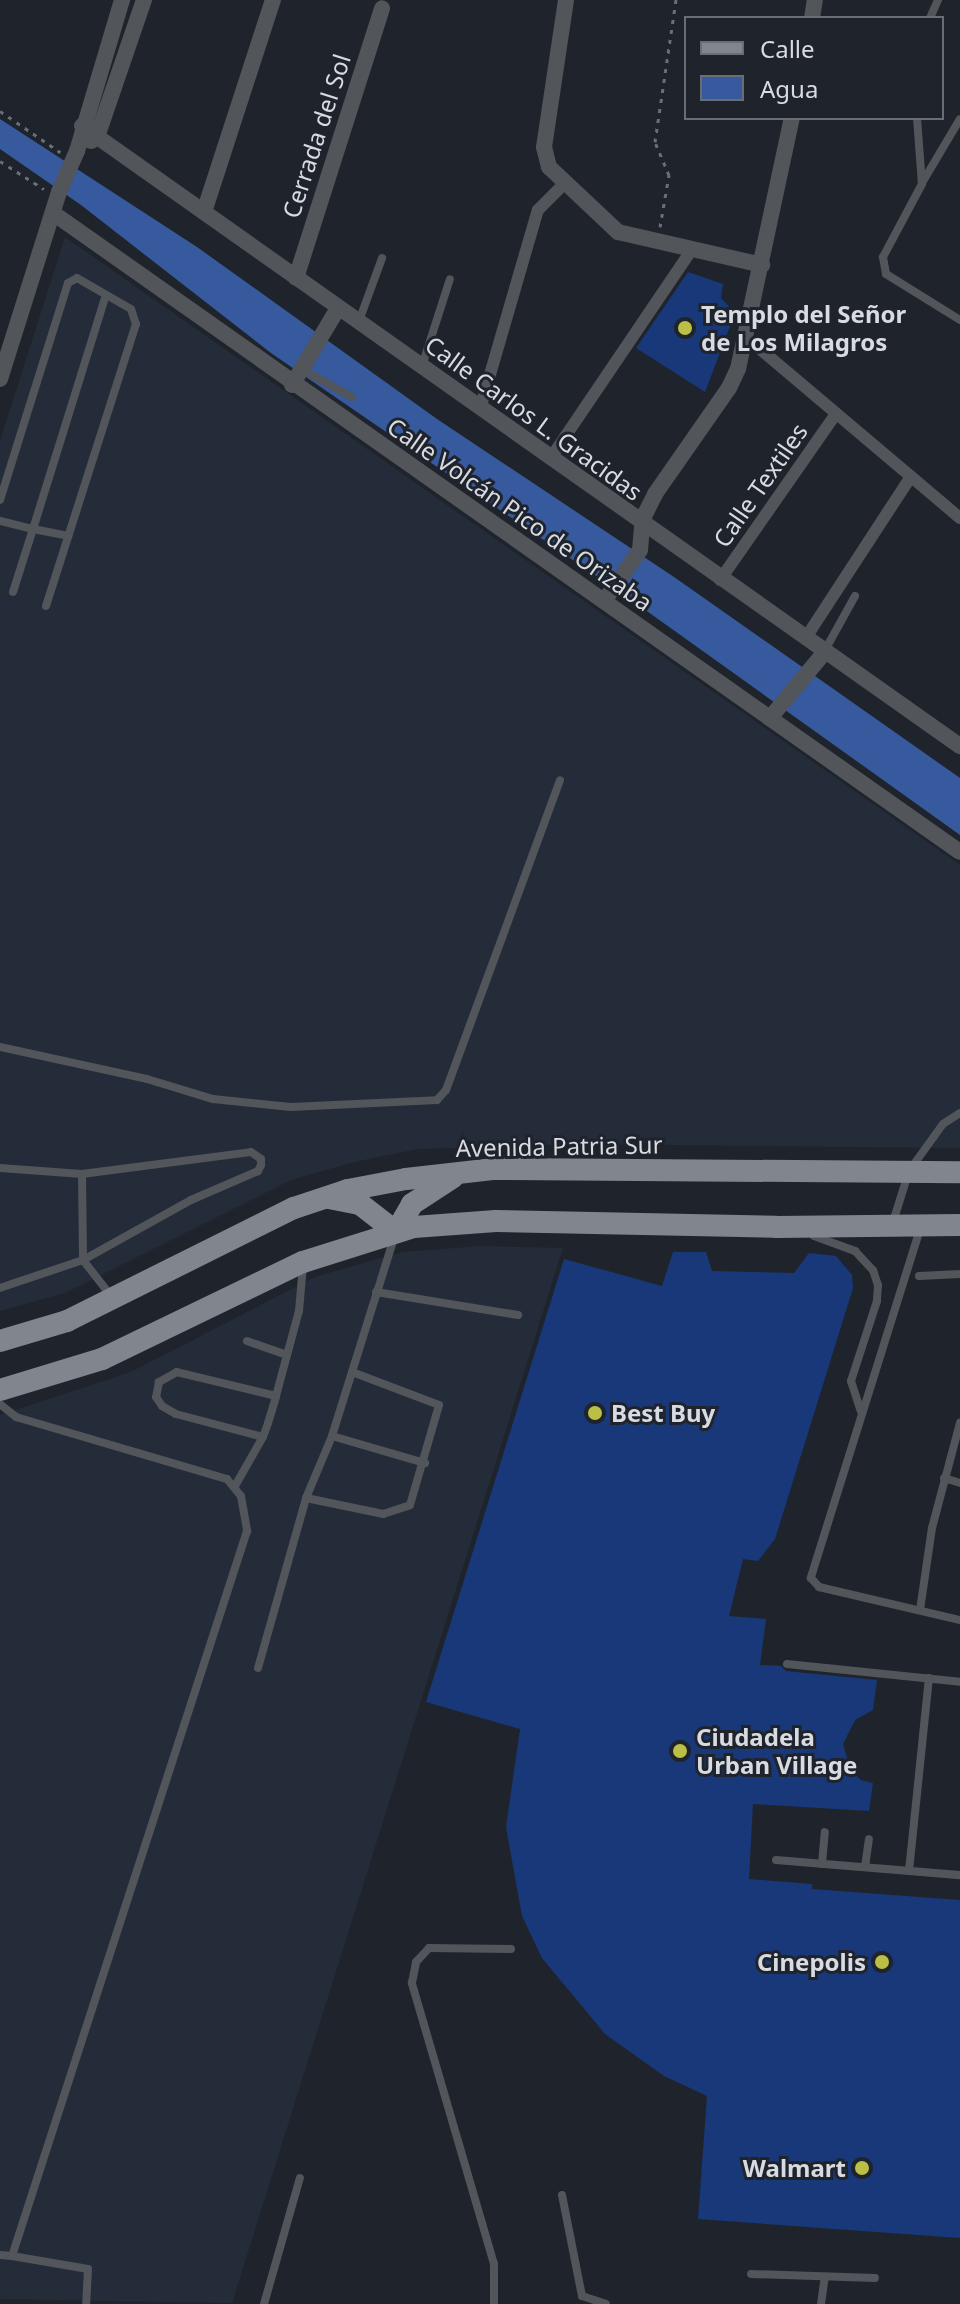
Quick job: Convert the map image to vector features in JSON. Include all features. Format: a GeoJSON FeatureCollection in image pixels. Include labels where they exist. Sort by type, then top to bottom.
{"type":"FeatureCollection","features":[{"type":"Feature","properties":{"kind":"main road","name":"Avenida Patria Sur"},"geometry":{"type":"LineString","coordinates":[[0,1341],[67,1321],[294,1208],[406,1179],[494,1169],[960,1172]]}},
{"type":"Feature","properties":{"kind":"main road"},"geometry":{"type":"LineString","coordinates":[[396,1232],[412,1204],[435,1187],[464,1173]]}},
{"type":"Feature","properties":{"kind":"main road"},"geometry":{"type":"LineString","coordinates":[[325,1198],[360,1204],[396,1232]]}},
{"type":"Feature","properties":{"kind":"main road"},"geometry":{"type":"LineString","coordinates":[[0,1390],[102,1359],[303,1262],[414,1227],[496,1221],[776,1227],[960,1225]]}},
{"type":"Feature","properties":{"kind":"street"},"geometry":{"type":"LineString","coordinates":[[0,379],[122,0]]}},
{"type":"Feature","properties":{"kind":"street"},"geometry":{"type":"LineString","coordinates":[[73,159],[97,137],[144,0]]}},
{"type":"Feature","properties":{"kind":"street"},"geometry":{"type":"LineString","coordinates":[[204,212],[273,0]]}},
{"type":"Feature","properties":{"kind":"street"},"geometry":{"type":"LineString","coordinates":[[566,0],[544,147],[549,167],[610,228],[691,251],[762,265]]}},
{"type":"Feature","properties":{"kind":"street","name":"Cerrada del Sol"},"geometry":{"type":"LineString","coordinates":[[296,278],[382,8]]}},
{"type":"Feature","properties":{"kind":"street"},"geometry":{"type":"LineString","coordinates":[[608,596],[640,550],[643,525],[655,494],[729,388],[747,338],[792,120]]}},
{"type":"Feature","properties":{"kind":"street","name":"Calle Carlos L. Gracidas"},"geometry":{"type":"LineString","coordinates":[[82,126],[720,580],[960,746]]}},
{"type":"Feature","properties":{"kind":"street"},"geometry":{"type":"LineString","coordinates":[[480,409],[538,210],[564,184]]}},
{"type":"Feature","properties":{"kind":"street","name":"Calle Volcán Pico de Orizaba"},"geometry":{"type":"LineString","coordinates":[[57,201],[292,385],[608,596],[960,852]]}},
{"type":"Feature","properties":{"kind":"street"},"geometry":{"type":"LineString","coordinates":[[550,459],[691,251]]}},
{"type":"Feature","properties":{"kind":"street"},"geometry":{"type":"LineString","coordinates":[[292,385],[338,308]]}},
{"type":"Feature","properties":{"kind":"street"},"geometry":{"type":"LineString","coordinates":[[0,319],[18,324]]}},
{"type":"Feature","properties":{"kind":"street"},"geometry":{"type":"LineString","coordinates":[[747,338],[960,518]]}},
{"type":"Feature","properties":{"kind":"street","name":"Calle Textiles"},"geometry":{"type":"LineString","coordinates":[[720,580],[835,415]]}},
{"type":"Feature","properties":{"kind":"street"},"geometry":{"type":"LineString","coordinates":[[805,639],[910,478]]}},
{"type":"Feature","properties":{"kind":"street"},"geometry":{"type":"LineString","coordinates":[[774,714],[824,653]]}},
{"type":"Feature","properties":{"kind":"lane"},"geometry":{"type":"LineString","coordinates":[[960,119],[883,257],[886,274],[960,320]]}},
{"type":"Feature","properties":{"kind":"lane"},"geometry":{"type":"LineString","coordinates":[[917,120],[922,184]]}},
{"type":"Feature","properties":{"kind":"lane"},"geometry":{"type":"LineString","coordinates":[[359,323],[382,258]]}},
{"type":"Feature","properties":{"kind":"lane"},"geometry":{"type":"LineString","coordinates":[[0,500],[68,283],[77,278],[131,309],[136,324],[46,606]]}},
{"type":"Feature","properties":{"kind":"lane"},"geometry":{"type":"LineString","coordinates":[[421,367],[450,279]]}},
{"type":"Feature","properties":{"kind":"lane"},"geometry":{"type":"LineString","coordinates":[[13,592],[106,295]]}},
{"type":"Feature","properties":{"kind":"lane"},"geometry":{"type":"LineString","coordinates":[[301,369],[352,397]]}},
{"type":"Feature","properties":{"kind":"lane"},"geometry":{"type":"LineString","coordinates":[[0,521],[68,536]]}},
{"type":"Feature","properties":{"kind":"lane"},"geometry":{"type":"LineString","coordinates":[[824,653],[855,596]]}},
{"type":"Feature","properties":{"kind":"lane"},"geometry":{"type":"LineString","coordinates":[[0,1047],[147,1079],[213,1099],[291,1107],[437,1100],[446,1090],[560,780]]}},
{"type":"Feature","properties":{"kind":"lane"},"geometry":{"type":"LineString","coordinates":[[892,1226],[909,1171],[943,1124],[960,1113]]}},
{"type":"Feature","properties":{"kind":"lane"},"geometry":{"type":"LineString","coordinates":[[0,1168],[82,1174],[251,1152],[261,1159],[258,1171],[191,1200],[83,1260],[0,1288]]}},
{"type":"Feature","properties":{"kind":"lane"},"geometry":{"type":"LineString","coordinates":[[82,1174],[83,1260],[112,1298]]}},
{"type":"Feature","properties":{"kind":"lane"},"geometry":{"type":"LineString","coordinates":[[921,1226],[861,1412],[812,1582],[819,1587],[960,1620]]}},
{"type":"Feature","properties":{"kind":"lane"},"geometry":{"type":"LineString","coordinates":[[776,1227],[823,1238],[855,1251],[873,1270],[878,1285],[877,1301],[851,1381],[861,1412]]}},
{"type":"Feature","properties":{"kind":"lane"},"geometry":{"type":"LineString","coordinates":[[258,1668],[306,1498],[332,1436],[396,1232]]}},
{"type":"Feature","properties":{"kind":"lane"},"geometry":{"type":"LineString","coordinates":[[235,1486],[263,1437],[276,1396],[299,1311],[303,1262]]}},
{"type":"Feature","properties":{"kind":"lane"},"geometry":{"type":"LineString","coordinates":[[919,1276],[960,1274]]}},
{"type":"Feature","properties":{"kind":"lane"},"geometry":{"type":"LineString","coordinates":[[376,1292],[518,1315]]}},
{"type":"Feature","properties":{"kind":"lane"},"geometry":{"type":"LineString","coordinates":[[247,1341],[287,1355]]}},
{"type":"Feature","properties":{"kind":"lane"},"geometry":{"type":"LineString","coordinates":[[263,1437],[170,1411],[156,1397],[159,1382],[177,1372],[186,1373],[276,1396]]}},
{"type":"Feature","properties":{"kind":"lane"},"geometry":{"type":"LineString","coordinates":[[306,1498],[383,1514],[410,1505],[425,1463],[439,1405],[352,1372]]}},
{"type":"Feature","properties":{"kind":"lane"},"geometry":{"type":"LineString","coordinates":[[0,1404],[16,1417],[227,1479],[235,1486],[243,1505],[247,1531],[12,2256]]}},
{"type":"Feature","properties":{"kind":"lane"},"geometry":{"type":"LineString","coordinates":[[920,1610],[925,1564],[960,1423]]}},
{"type":"Feature","properties":{"kind":"lane"},"geometry":{"type":"LineString","coordinates":[[332,1436],[425,1463]]}},
{"type":"Feature","properties":{"kind":"lane"},"geometry":{"type":"LineString","coordinates":[[944,1478],[960,1483]]}},
{"type":"Feature","properties":{"kind":"lane"},"geometry":{"type":"LineString","coordinates":[[787,1664],[960,1682]]}},
{"type":"Feature","properties":{"kind":"lane"},"geometry":{"type":"LineString","coordinates":[[909,1871],[929,1678]]}},
{"type":"Feature","properties":{"kind":"lane"},"geometry":{"type":"LineString","coordinates":[[822,1864],[825,1832]]}},
{"type":"Feature","properties":{"kind":"lane"},"geometry":{"type":"LineString","coordinates":[[865,1867],[869,1839]]}},
{"type":"Feature","properties":{"kind":"lane"},"geometry":{"type":"LineString","coordinates":[[776,1860],[960,1875]]}},
{"type":"Feature","properties":{"kind":"lane"},"geometry":{"type":"LineString","coordinates":[[494,2304],[494,2264],[412,1983],[416,1962],[429,1948],[511,1949]]}},
{"type":"Feature","properties":{"kind":"lane"},"geometry":{"type":"LineString","coordinates":[[264,2304],[300,2178]]}},
{"type":"Feature","properties":{"kind":"lane"},"geometry":{"type":"LineString","coordinates":[[562,2195],[582,2296],[606,2304]]}},
{"type":"Feature","properties":{"kind":"lane"},"geometry":{"type":"LineString","coordinates":[[0,2255],[88,2269],[86,2304]]}},
{"type":"Feature","properties":{"kind":"lane"},"geometry":{"type":"LineString","coordinates":[[751,2274],[875,2278]]}},
{"type":"Feature","properties":{"kind":"lane"},"geometry":{"type":"LineString","coordinates":[[821,2304],[825,2277]]}},
{"type":"Feature","properties":{"kind":"path"},"geometry":{"type":"LineString","coordinates":[[657,242],[669,175],[655,142],[676,0]]}},
{"type":"Feature","properties":{"kind":"path"},"geometry":{"type":"LineString","coordinates":[[0,111],[73,159]]}},
{"type":"Feature","properties":{"kind":"path"},"geometry":{"type":"LineString","coordinates":[[0,161],[57,201]]}},
{"type":"Feature","properties":{"kind":"shaded area"},"geometry":{"type":"Polygon","coordinates":[[[65,237],[960,865],[960,1148],[584,1144],[418,1149],[354,1162],[291,1180],[65,1293],[0,1311],[0,441],[65,237]]]}},
{"type":"Feature","properties":{"kind":"shaded area"},"geometry":{"type":"Polygon","coordinates":[[[481,1246],[563,1248],[232,2303],[0,2299],[0,1415],[131,1372],[315,1277],[402,1252],[481,1246]]]}},
{"type":"Feature","properties":{"kind":"water"},"geometry":{"type":"Polygon","coordinates":[[[0,119],[197,247],[437,419],[674,577],[960,778],[960,835],[637,604],[271,353],[81,205],[0,149],[0,119]]]}},
{"type":"Feature","properties":{"kind":"building","name":"Templo del Señor de Los Milagros"},"geometry":{"type":"Polygon","coordinates":[[[688,272],[723,284],[721,298],[735,313],[705,392],[636,348],[688,272]]]}},
{"type":"Feature","properties":{"kind":"building","name":"Ciudadela Urban Village"},"geometry":{"type":"Polygon","coordinates":[[[673,1252],[706,1252],[712,1271],[794,1273],[809,1253],[836,1256],[852,1275],[853,1288],[775,1539],[758,1561],[743,1559],[729,1616],[766,1619],[760,1665],[781,1666],[786,1671],[877,1680],[873,1710],[855,1720],[843,1744],[851,1771],[861,1780],[873,1783],[869,1811],[753,1804],[749,1879],[812,1884],[812,1889],[960,1900],[960,2238],[698,2219],[707,2096],[664,2076],[605,2034],[542,1958],[522,1916],[506,1827],[520,1729],[426,1702],[564,1259],[662,1286],[673,1252]]]}},
{"type":"Feature","properties":{"kind":"place","name":"Templo del Señor de Los Milagros"},"geometry":{"type":"Point","coordinates":[685,328]}},
{"type":"Feature","properties":{"kind":"place","name":"Best Buy"},"geometry":{"type":"Point","coordinates":[595,1413]}},
{"type":"Feature","properties":{"kind":"place","name":"Ciudadela Urban Village"},"geometry":{"type":"Point","coordinates":[680,1751]}},
{"type":"Feature","properties":{"kind":"place","name":"Cinepolis"},"geometry":{"type":"Point","coordinates":[882,1962]}},
{"type":"Feature","properties":{"kind":"place","name":"Walmart"},"geometry":{"type":"Point","coordinates":[862,2168]}}]}
